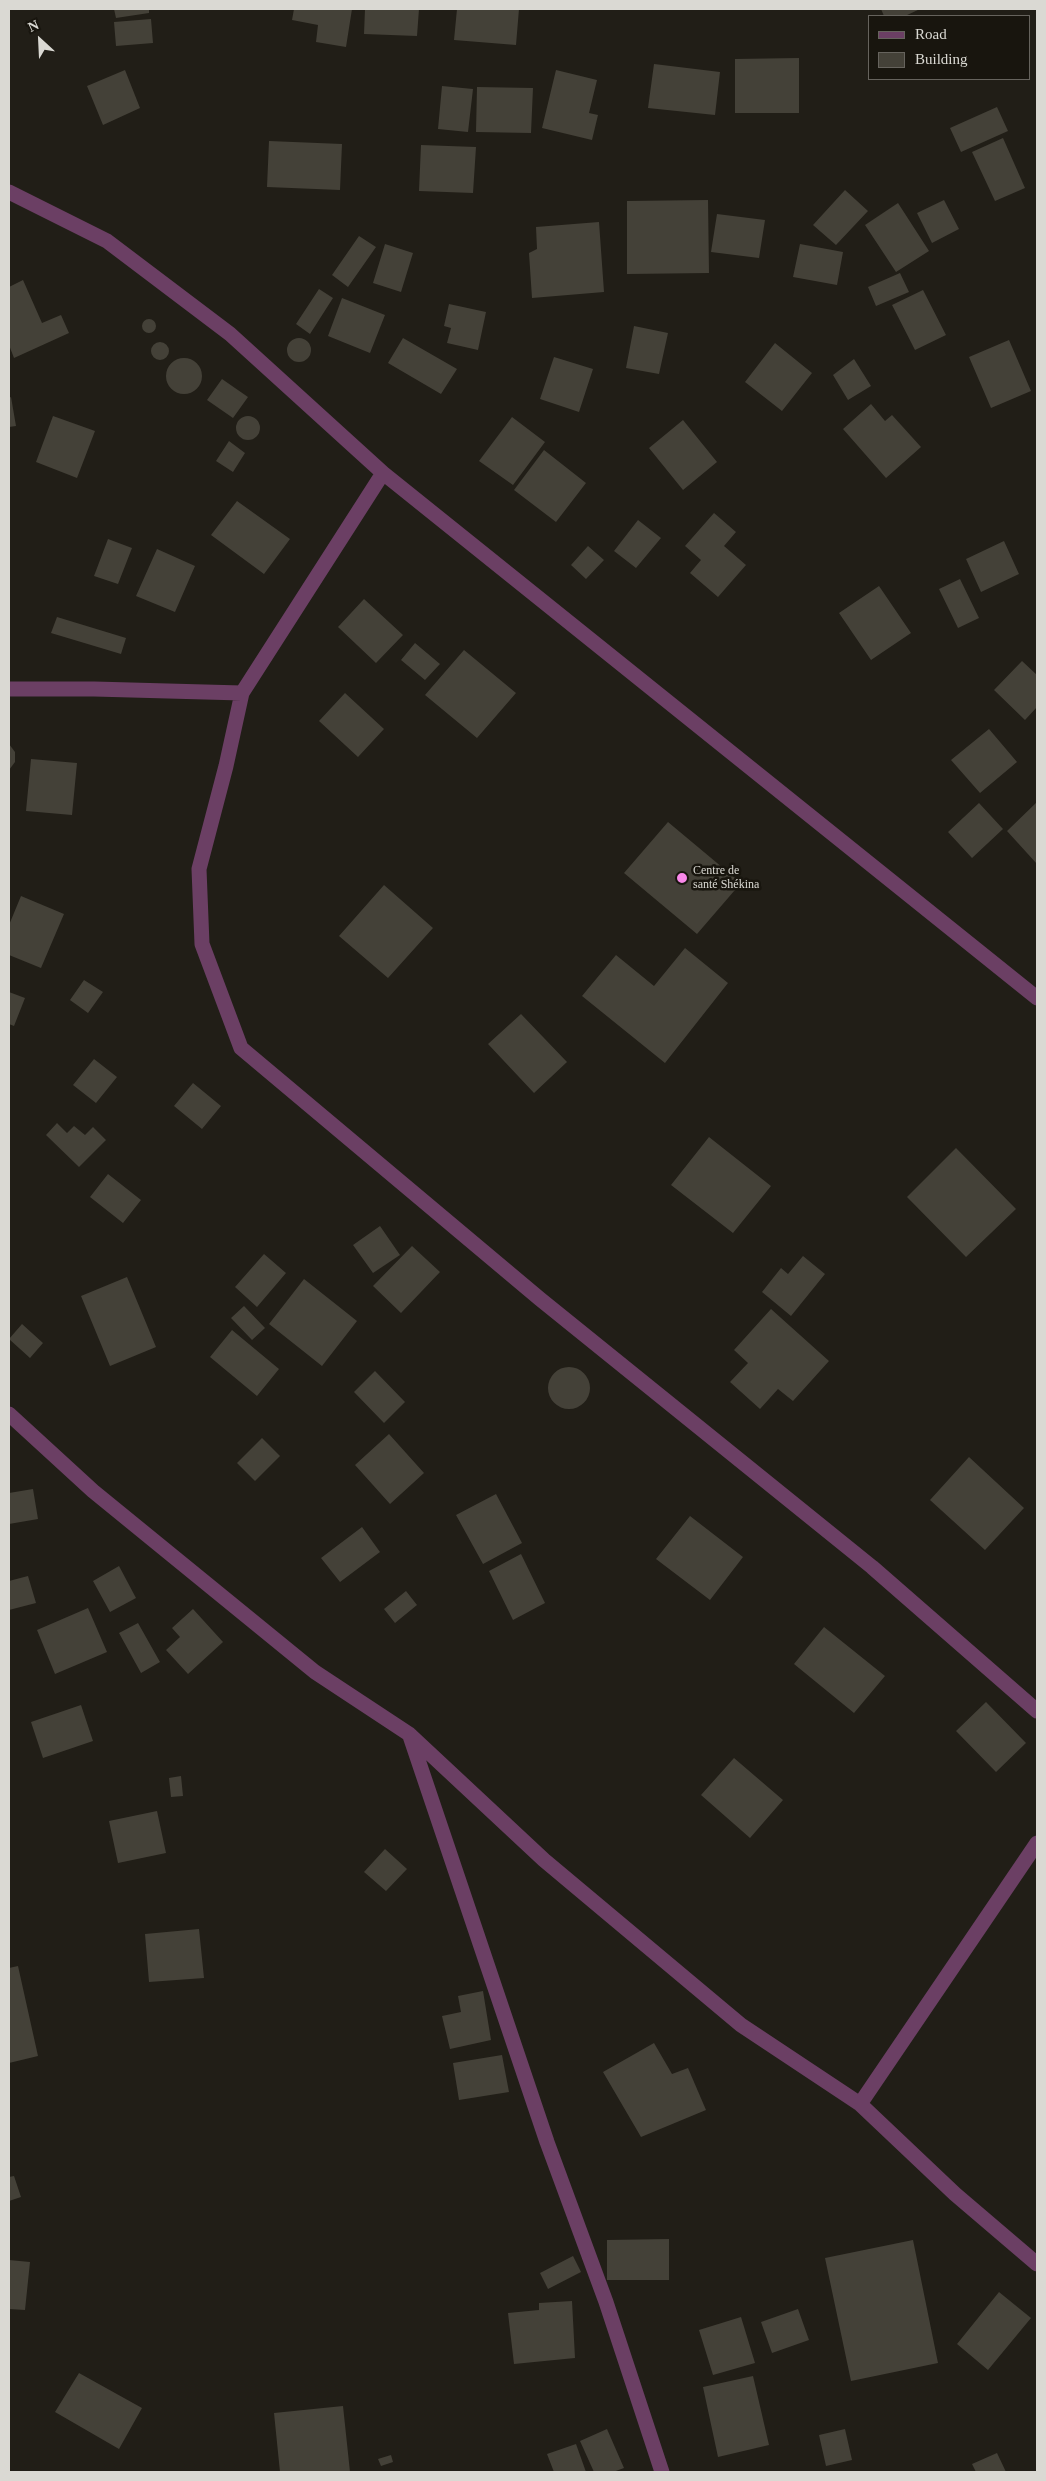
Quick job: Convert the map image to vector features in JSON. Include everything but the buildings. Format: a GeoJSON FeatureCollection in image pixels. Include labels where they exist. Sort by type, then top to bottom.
{"type":"FeatureCollection","features":[{"type":"Feature","properties":{"kind":"street"},"geometry":{"type":"LineString","coordinates":[[9,192],[107,241],[230,334],[383,473],[1037,998]]}},
{"type":"Feature","properties":{"kind":"street"},"geometry":{"type":"LineString","coordinates":[[383,473],[242,693],[226,766],[199,869],[202,944],[241,1048],[532,1293],[872,1567],[1037,1711]]}},
{"type":"Feature","properties":{"kind":"street"},"geometry":{"type":"LineString","coordinates":[[9,689],[242,693]]}},
{"type":"Feature","properties":{"kind":"street"},"geometry":{"type":"LineString","coordinates":[[9,1414],[93,1491],[315,1672],[409,1734],[544,1860],[741,2025],[860,2104],[955,2194],[1037,2264]]}},
{"type":"Feature","properties":{"kind":"street"},"geometry":{"type":"LineString","coordinates":[[409,1734],[547,2142],[606,2302],[662,2472]]}},
{"type":"Feature","properties":{"kind":"street"},"geometry":{"type":"LineString","coordinates":[[860,2104],[1037,1843]]}},
{"type":"Feature","properties":{"kind":"place","name":"Centre de santé Shékina"},"geometry":{"type":"Point","coordinates":[682,878]}}]}
